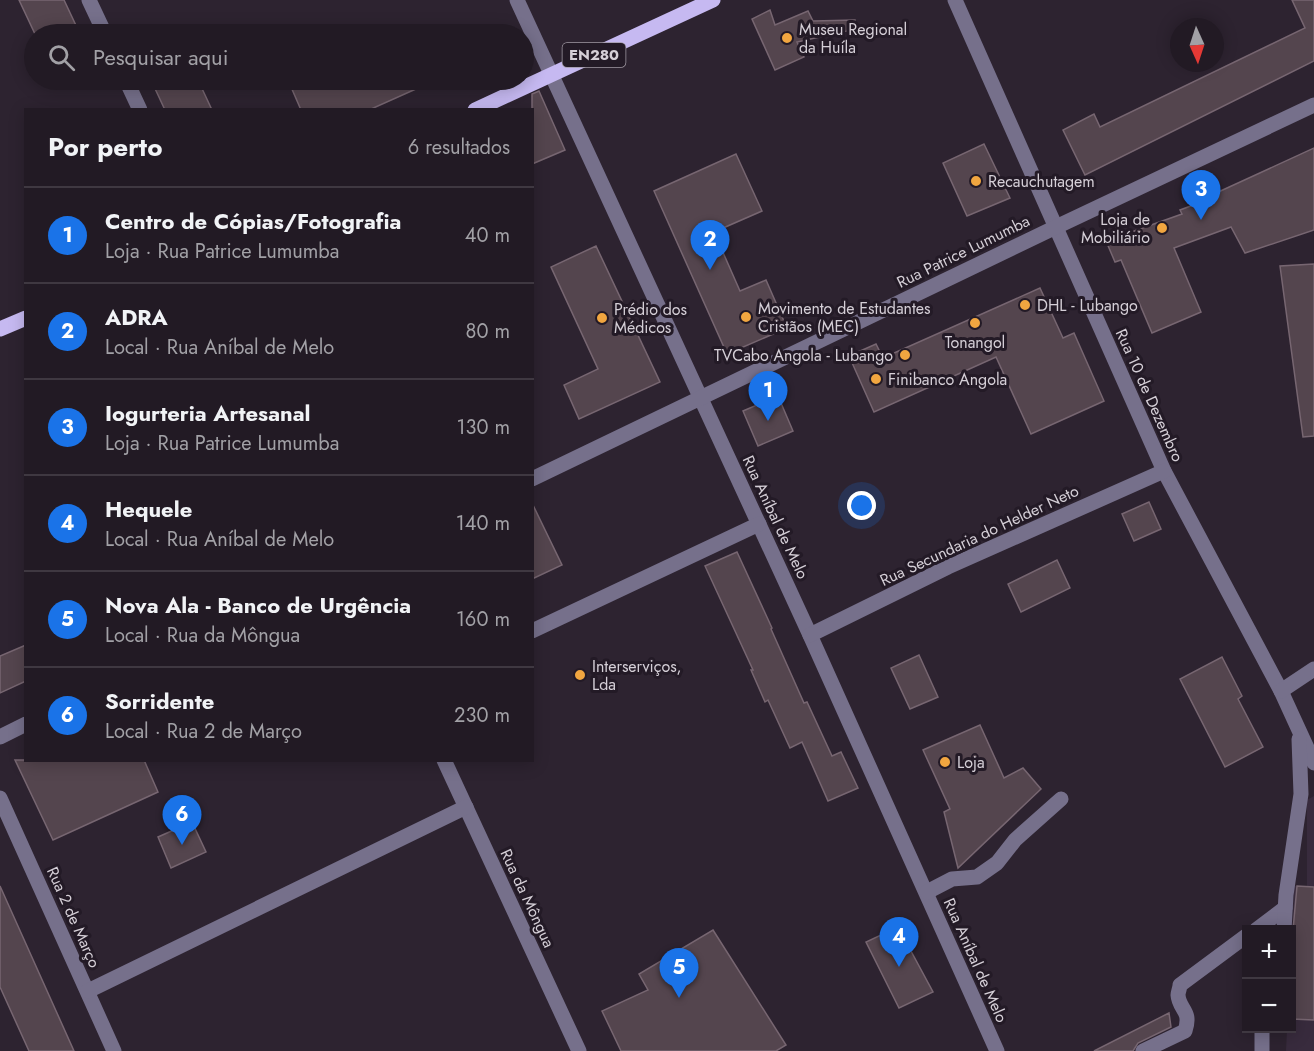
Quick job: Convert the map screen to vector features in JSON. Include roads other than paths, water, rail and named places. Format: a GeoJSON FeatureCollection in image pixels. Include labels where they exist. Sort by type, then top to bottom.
{"type":"FeatureCollection","features":[{"type":"Feature","properties":{"kind":"main road","name":"EN280"},"geometry":{"type":"LineString","coordinates":[[534,82],[713,0]]}},
{"type":"Feature","properties":{"kind":"main road","name":"EN280"},"geometry":{"type":"LineString","coordinates":[[479,108],[517,90]]}},
{"type":"Feature","properties":{"kind":"main road"},"geometry":{"type":"LineString","coordinates":[[0,329],[24,319]]}},
{"type":"Feature","properties":{"kind":"street"},"geometry":{"type":"LineString","coordinates":[[89,0],[100,24]]}},
{"type":"Feature","properties":{"kind":"street","name":"Rua Aníbal de Melo"},"geometry":{"type":"LineString","coordinates":[[517,0],[528,24]]}},
{"type":"Feature","properties":{"kind":"street","name":"Rua 10 de Dezembro"},"geometry":{"type":"LineString","coordinates":[[955,0],[1164,471],[1281,691],[1314,764]]}},
{"type":"Feature","properties":{"kind":"street","name":"Rua Aníbal de Melo"},"geometry":{"type":"LineString","coordinates":[[534,37],[810,634],[997,1051]]}},
{"type":"Feature","properties":{"kind":"street"},"geometry":{"type":"LineString","coordinates":[[131,90],[139,108]]}},
{"type":"Feature","properties":{"kind":"street","name":"Rua Patrice Lumumba"},"geometry":{"type":"LineString","coordinates":[[534,478],[1314,105]]}},
{"type":"Feature","properties":{"kind":"street","name":"Rua Secundaria do Helder Neto"},"geometry":{"type":"LineString","coordinates":[[810,634],[948,567],[1164,471]]}},
{"type":"Feature","properties":{"kind":"street"},"geometry":{"type":"LineString","coordinates":[[534,630],[759,524]]}},
{"type":"Feature","properties":{"kind":"street"},"geometry":{"type":"LineString","coordinates":[[1281,691],[1314,669]]}},
{"type":"Feature","properties":{"kind":"street"},"geometry":{"type":"LineString","coordinates":[[0,736],[24,725]]}},
{"type":"Feature","properties":{"kind":"street"},"geometry":{"type":"LineString","coordinates":[[1284,925],[1301,794],[1299,730]]}},
{"type":"Feature","properties":{"kind":"street","name":"Rua da Môngua"},"geometry":{"type":"LineString","coordinates":[[445,762],[579,1051]]}},
{"type":"Feature","properties":{"kind":"street","name":"Rua 2 de Março"},"geometry":{"type":"LineString","coordinates":[[0,798],[114,1051]]}},
{"type":"Feature","properties":{"kind":"street"},"geometry":{"type":"LineString","coordinates":[[927,892],[952,879],[977,877],[997,863],[1015,840],[1061,799]]}},
{"type":"Feature","properties":{"kind":"street"},"geometry":{"type":"LineString","coordinates":[[87,991],[466,807]]}},
{"type":"Feature","properties":{"kind":"street"},"geometry":{"type":"LineString","coordinates":[[1263,925],[1285,908]]}},
{"type":"Feature","properties":{"kind":"street"},"geometry":{"type":"LineString","coordinates":[[1143,1051],[1185,1031],[1187,1015],[1178,997],[1180,985],[1242,939]]}},
{"type":"Feature","properties":{"kind":"street"},"geometry":{"type":"LineString","coordinates":[[1262,1033],[1263,1051]]}},
{"type":"Feature","properties":{"kind":"place","name":"Museu Regional da Huíla"},"geometry":{"type":"Point","coordinates":[787,38]}},
{"type":"Feature","properties":{"kind":"place","name":"Recauchutagem"},"geometry":{"type":"Point","coordinates":[976,181]}},
{"type":"Feature","properties":{"kind":"place","name":"Iogurteria Artesanal"},"geometry":{"type":"Point","coordinates":[1201,220]}},
{"type":"Feature","properties":{"kind":"place","name":"Loja de Mobiliário"},"geometry":{"type":"Point","coordinates":[1162,228]}},
{"type":"Feature","properties":{"kind":"place","name":"ADRA"},"geometry":{"type":"Point","coordinates":[710,270]}},
{"type":"Feature","properties":{"kind":"place","name":"DHL - Lubango"},"geometry":{"type":"Point","coordinates":[1025,305]}},
{"type":"Feature","properties":{"kind":"place","name":"Movimento de Estudantes Cristãos (MEC)"},"geometry":{"type":"Point","coordinates":[746,317]}},
{"type":"Feature","properties":{"kind":"place","name":"Prédio dos Médicos"},"geometry":{"type":"Point","coordinates":[602,318]}},
{"type":"Feature","properties":{"kind":"place","name":"Tonangol"},"geometry":{"type":"Point","coordinates":[975,323]}},
{"type":"Feature","properties":{"kind":"place","name":"TVCabo Angola - Lubango"},"geometry":{"type":"Point","coordinates":[905,355]}},
{"type":"Feature","properties":{"kind":"place","name":"Finibanco Angola"},"geometry":{"type":"Point","coordinates":[876,379]}},
{"type":"Feature","properties":{"kind":"place","name":"Centro de Cópias/Fotografia"},"geometry":{"type":"Point","coordinates":[768,421]}},
{"type":"Feature","properties":{"kind":"place","name":"Interserviços, Lda"},"geometry":{"type":"Point","coordinates":[580,675]}},
{"type":"Feature","properties":{"kind":"place","name":"Loja"},"geometry":{"type":"Point","coordinates":[945,762]}},
{"type":"Feature","properties":{"kind":"place","name":"Sorridente"},"geometry":{"type":"Point","coordinates":[182,845]}},
{"type":"Feature","properties":{"kind":"place","name":"Hequele"},"geometry":{"type":"Point","coordinates":[899,967]}},
{"type":"Feature","properties":{"kind":"place","name":"Nova Ala - Banco de Urgência"},"geometry":{"type":"Point","coordinates":[679,998]}}]}
